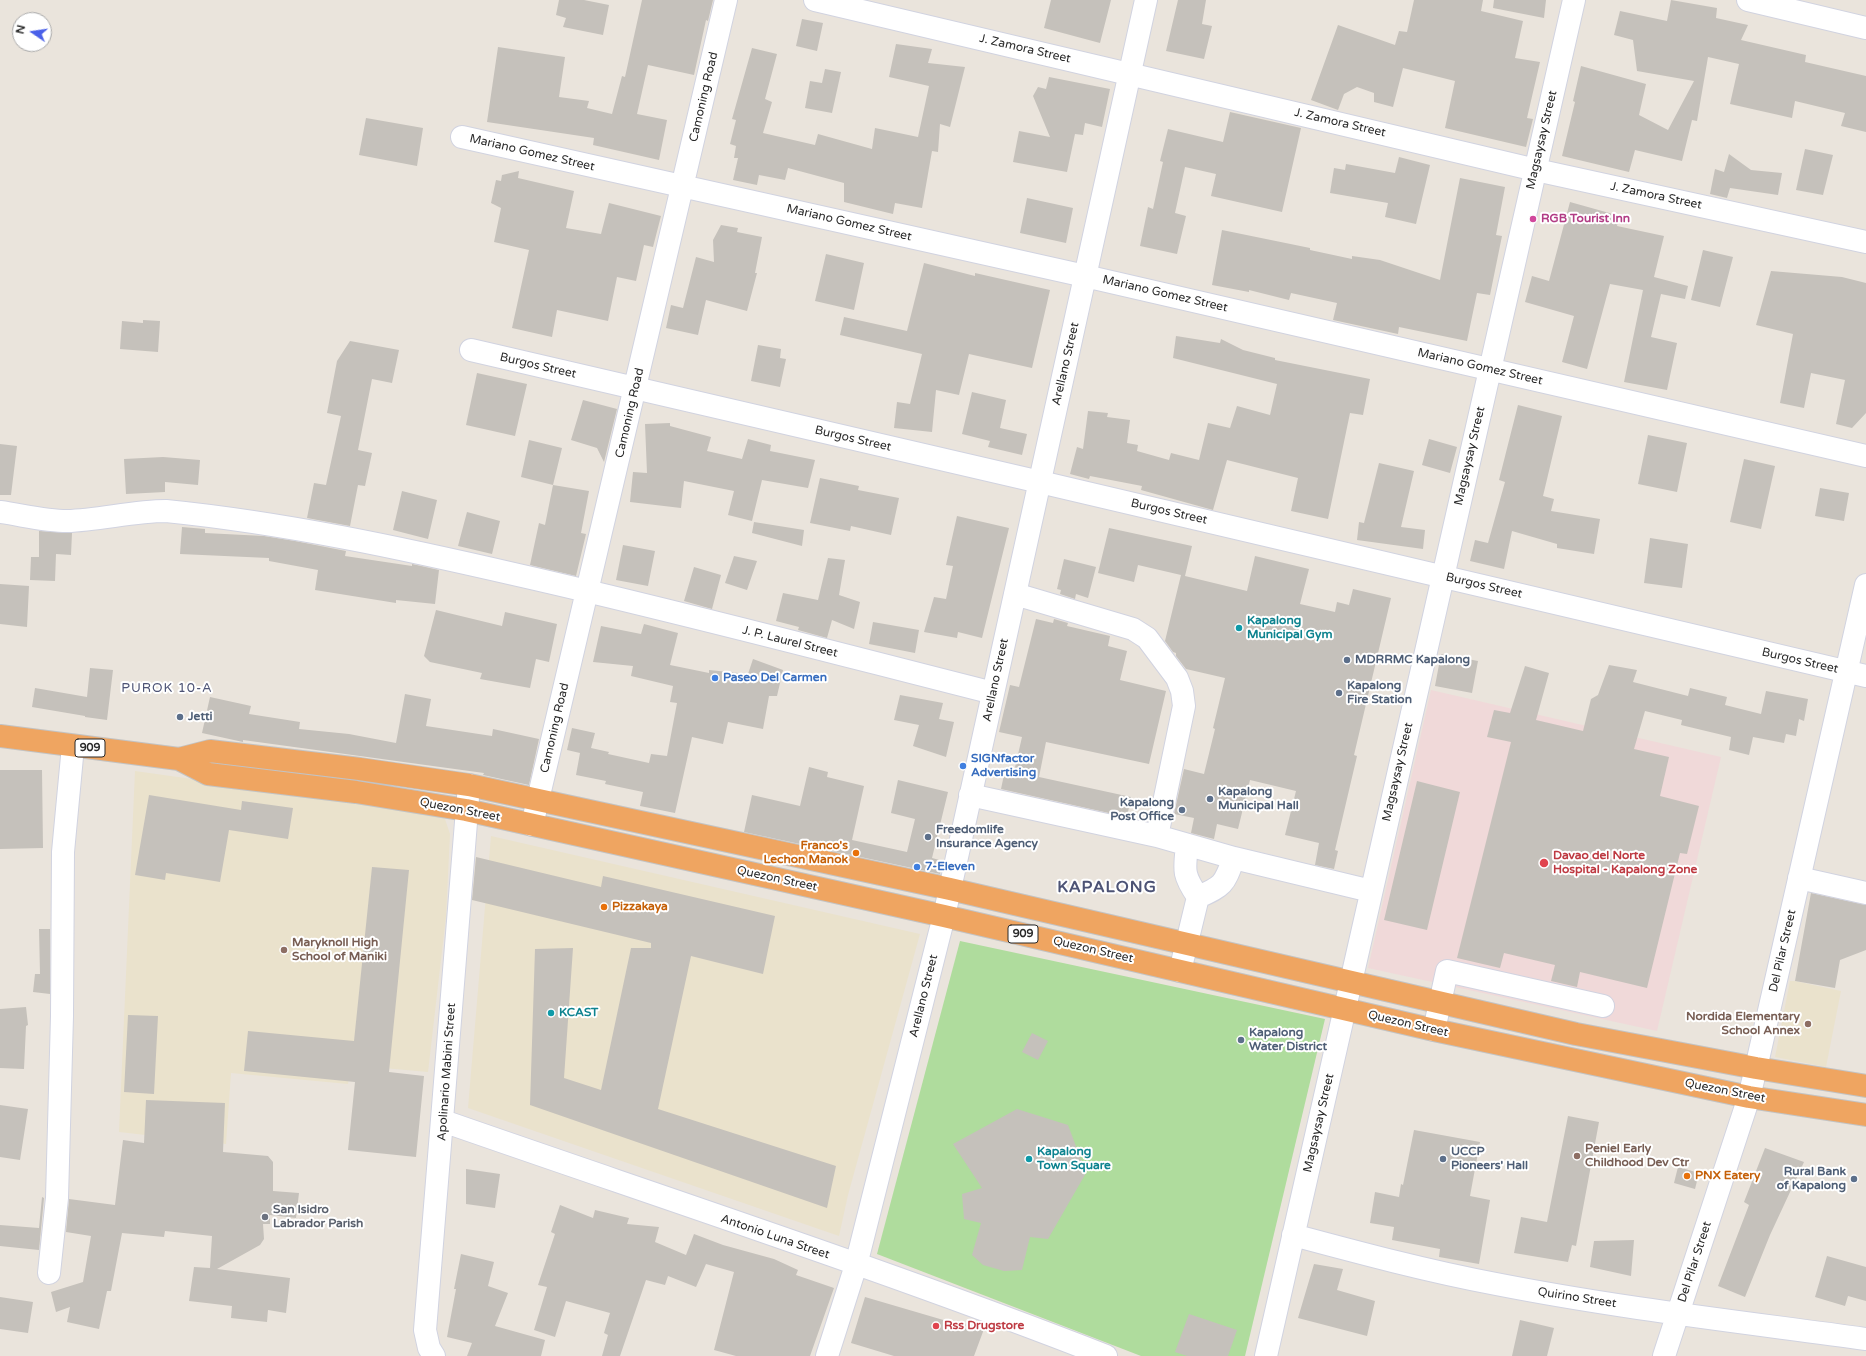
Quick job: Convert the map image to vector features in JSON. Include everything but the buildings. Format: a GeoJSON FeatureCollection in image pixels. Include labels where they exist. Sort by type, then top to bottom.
{"type":"FeatureCollection","features":[{"type":"Feature","properties":{"kind":"highway","name":"Quezon Street"},"geometry":{"type":"LineString","coordinates":[[0,736],[179,760],[208,774],[356,792],[466,810],[944,916],[1434,1030],[1748,1097],[1866,1115]]}},
{"type":"Feature","properties":{"kind":"highway","name":"Quezon Street"},"geometry":{"type":"LineString","coordinates":[[179,760],[210,751],[360,769],[468,785],[950,889],[1350,983],[1576,1034],[1756,1068],[1866,1086]]}},
{"type":"Feature","properties":{"kind":"street","name":"Camoning Road"},"geometry":{"type":"LineString","coordinates":[[532,825],[636,388],[726,0]]}},
{"type":"Feature","properties":{"kind":"street","name":"J. Zamora Street"},"geometry":{"type":"LineString","coordinates":[[815,0],[1536,170],[1866,242]]}},
{"type":"Feature","properties":{"kind":"street","name":"Arellano Street"},"geometry":{"type":"LineString","coordinates":[[827,1356],[856,1265],[944,916],[1146,0]]}},
{"type":"Feature","properties":{"kind":"street","name":"Magsaysay Street"},"geometry":{"type":"LineString","coordinates":[[1266,1356],[1574,0]]}},
{"type":"Feature","properties":{"kind":"street"},"geometry":{"type":"LineString","coordinates":[[1748,0],[1866,28]]}},
{"type":"Feature","properties":{"kind":"street","name":"Mariano Gomez Street"},"geometry":{"type":"LineString","coordinates":[[462,137],[1085,276],[1866,456]]}},
{"type":"Feature","properties":{"kind":"street","name":"Burgos Street"},"geometry":{"type":"LineString","coordinates":[[471,350],[1856,674]]}},
{"type":"Feature","properties":{"kind":"street","name":"J. P. Laurel Street"},"geometry":{"type":"LineString","coordinates":[[0,512],[47,520],[68,521],[145,511],[166,511],[291,528],[422,553],[587,591],[993,693]]}},
{"type":"Feature","properties":{"kind":"street","name":"Del Pilar Street"},"geometry":{"type":"LineString","coordinates":[[1664,1356],[1748,1097],[1756,1068],[1799,878],[1856,674],[1866,585]]}},
{"type":"Feature","properties":{"kind":"street"},"geometry":{"type":"LineString","coordinates":[[1015,594],[1134,629],[1147,638],[1177,678],[1182,690],[1184,706],[1158,836]]}},
{"type":"Feature","properties":{"kind":"street"},"geometry":{"type":"LineString","coordinates":[[49,1273],[57,1198],[62,1016],[63,852],[72,746]]}},
{"type":"Feature","properties":{"kind":"street","name":"Apolinario Mabini Street"},"geometry":{"type":"LineString","coordinates":[[434,1356],[425,1330],[443,1121],[468,785]]}},
{"type":"Feature","properties":{"kind":"street"},"geometry":{"type":"LineString","coordinates":[[970,795],[1158,836],[1187,846],[1371,891]]}},
{"type":"Feature","properties":{"kind":"street"},"geometry":{"type":"LineString","coordinates":[[1180,971],[1198,897],[1188,882],[1185,874],[1187,846]]}},
{"type":"Feature","properties":{"kind":"street"},"geometry":{"type":"LineString","coordinates":[[1198,897],[1213,891],[1225,882],[1234,858]]}},
{"type":"Feature","properties":{"kind":"street"},"geometry":{"type":"LineString","coordinates":[[1799,878],[1866,893]]}},
{"type":"Feature","properties":{"kind":"street"},"geometry":{"type":"LineString","coordinates":[[1434,1030],[1447,971],[1603,1006]]}},
{"type":"Feature","properties":{"kind":"street","name":"Antonio Luna Street"},"geometry":{"type":"LineString","coordinates":[[443,1121],[856,1265],[1025,1325],[1106,1356]]}},
{"type":"Feature","properties":{"kind":"street","name":"Quirino Street"},"geometry":{"type":"LineString","coordinates":[[1293,1235],[1398,1263],[1494,1284],[1679,1313],[1866,1339]]}},
{"type":"Feature","properties":{"kind":"shaded area","name":"Davao del Norte Hospital - Kapalong Zone"},"geometry":{"type":"Polygon","coordinates":[[[1431,690],[1721,757],[1657,1031],[1368,968],[1431,690]]]}},
{"type":"Feature","properties":{"kind":"shaded area","name":"Maryknoll High School of Maniki"},"geometry":{"type":"Polygon","coordinates":[[[135,771],[435,813],[445,819],[450,834],[446,916],[428,1072],[351,1065],[348,1084],[231,1073],[226,1144],[119,1132],[135,771]]]}},
{"type":"Feature","properties":{"kind":"shaded area"},"geometry":{"type":"Polygon","coordinates":[[[491,836],[920,934],[848,1195],[839,1236],[468,1108],[491,836]]]}},
{"type":"Feature","properties":{"kind":"shaded area","name":"Nordida Elementary School Annex"},"geometry":{"type":"Polygon","coordinates":[[[1790,981],[1841,991],[1826,1067],[1775,1057],[1790,981]]]}},
{"type":"Feature","properties":{"kind":"green space"},"geometry":{"type":"Polygon","coordinates":[[[960,941],[1325,1019],[1245,1356],[1141,1356],[877,1254],[960,941]]]}},
{"type":"Feature","properties":{"kind":"place","name":"RGB Tourist Inn"},"geometry":{"type":"Point","coordinates":[1533,219]}},
{"type":"Feature","properties":{"kind":"place","name":"Kapalong Municipal Gym"},"geometry":{"type":"Point","coordinates":[1239,628]}},
{"type":"Feature","properties":{"kind":"place","name":"MDRRMC Kapalong"},"geometry":{"type":"Point","coordinates":[1347,660]}},
{"type":"Feature","properties":{"kind":"place","name":"Paseo Del Carmen"},"geometry":{"type":"Point","coordinates":[715,678]}},
{"type":"Feature","properties":{"kind":"place","name":"Kapalong Fire Station"},"geometry":{"type":"Point","coordinates":[1339,693]}},
{"type":"Feature","properties":{"kind":"place","name":"Jetti"},"geometry":{"type":"Point","coordinates":[180,717]}},
{"type":"Feature","properties":{"kind":"place","name":"SIGNfactor Advertising"},"geometry":{"type":"Point","coordinates":[963,766]}},
{"type":"Feature","properties":{"kind":"place","name":"Kapalong Municipal Hall"},"geometry":{"type":"Point","coordinates":[1210,799]}},
{"type":"Feature","properties":{"kind":"place","name":"Kapalong Post Office"},"geometry":{"type":"Point","coordinates":[1182,810]}},
{"type":"Feature","properties":{"kind":"place","name":"Freedomlife Insurance Agency"},"geometry":{"type":"Point","coordinates":[928,837]}},
{"type":"Feature","properties":{"kind":"place","name":"Franco's Lechon Manok"},"geometry":{"type":"Point","coordinates":[856,853]}},
{"type":"Feature","properties":{"kind":"place","name":"Davao del Norte Hospital - Kapalong Zone"},"geometry":{"type":"Point","coordinates":[1544,863]}},
{"type":"Feature","properties":{"kind":"place","name":"7-Eleven"},"geometry":{"type":"Point","coordinates":[917,867]}},
{"type":"Feature","properties":{"kind":"place","name":"Pizzakaya"},"geometry":{"type":"Point","coordinates":[604,907]}},
{"type":"Feature","properties":{"kind":"place","name":"Maryknoll High School of Maniki"},"geometry":{"type":"Point","coordinates":[284,950]}},
{"type":"Feature","properties":{"kind":"place","name":"KCAST"},"geometry":{"type":"Point","coordinates":[551,1013]}},
{"type":"Feature","properties":{"kind":"place","name":"Nordida Elementary School Annex"},"geometry":{"type":"Point","coordinates":[1808,1024]}},
{"type":"Feature","properties":{"kind":"place","name":"Kapalong Water District"},"geometry":{"type":"Point","coordinates":[1241,1040]}},
{"type":"Feature","properties":{"kind":"place","name":"Peniel Early Childhood Dev Ctr"},"geometry":{"type":"Point","coordinates":[1577,1156]}},
{"type":"Feature","properties":{"kind":"place","name":"Kapalong Town Square"},"geometry":{"type":"Point","coordinates":[1029,1159]}},
{"type":"Feature","properties":{"kind":"place","name":"UCCP Pioneers' Hall"},"geometry":{"type":"Point","coordinates":[1443,1159]}},
{"type":"Feature","properties":{"kind":"place","name":"PNX Eatery"},"geometry":{"type":"Point","coordinates":[1687,1176]}},
{"type":"Feature","properties":{"kind":"place","name":"Rural Bank of Kapalong"},"geometry":{"type":"Point","coordinates":[1854,1179]}},
{"type":"Feature","properties":{"kind":"place","name":"San Isidro Labrador Parish"},"geometry":{"type":"Point","coordinates":[265,1217]}},
{"type":"Feature","properties":{"kind":"place","name":"Rss Drugstore"},"geometry":{"type":"Point","coordinates":[936,1326]}},
{"type":"Feature","properties":{"kind":"district","name":"PUROK 10-A"},"geometry":{"type":"Point","coordinates":[167,689]}},
{"type":"Feature","properties":{"kind":"district","name":"KAPALONG"},"geometry":{"type":"Point","coordinates":[1107,888]}}]}
